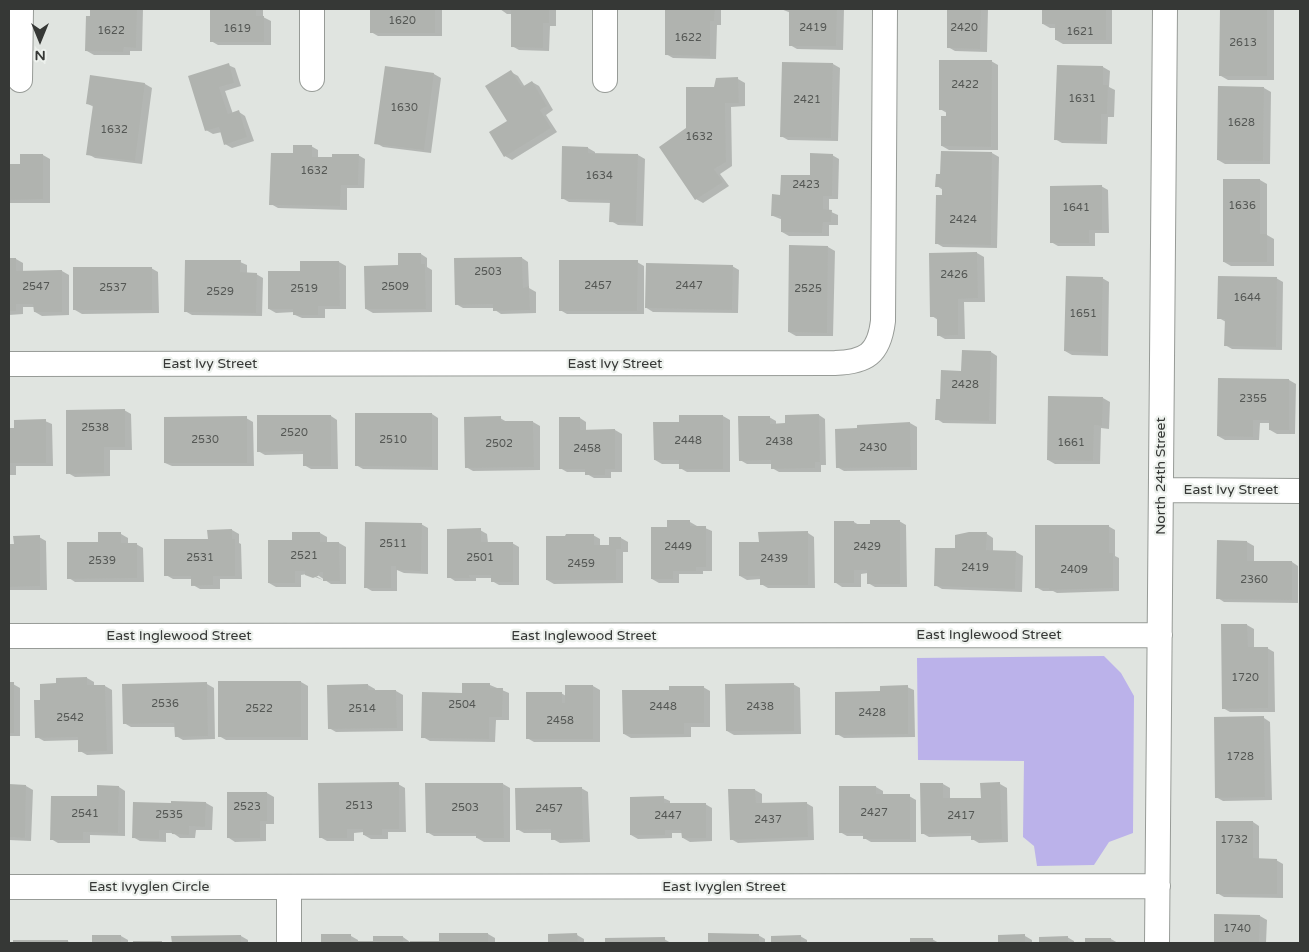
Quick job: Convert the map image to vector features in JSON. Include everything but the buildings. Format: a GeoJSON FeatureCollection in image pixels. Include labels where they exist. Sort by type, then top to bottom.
{"type":"FeatureCollection","features":[{"type":"Feature","properties":{"kind":"street"},"geometry":{"type":"LineString","coordinates":[[20,80],[21,9]]}},
{"type":"Feature","properties":{"kind":"street"},"geometry":{"type":"LineString","coordinates":[[312,9],[312,79]]}},
{"type":"Feature","properties":{"kind":"street"},"geometry":{"type":"LineString","coordinates":[[604,80],[605,9]]}},
{"type":"Feature","properties":{"kind":"street","name":"East Ivy Street"},"geometry":{"type":"LineString","coordinates":[[9,364],[834,363],[859,360],[870,355],[877,346],[882,333],[883,322],[886,9]]}},
{"type":"Feature","properties":{"kind":"street","name":"North 24th Street"},"geometry":{"type":"LineString","coordinates":[[1157,943],[1165,9]]}},
{"type":"Feature","properties":{"kind":"street","name":"East Ivy Street"},"geometry":{"type":"LineString","coordinates":[[1161,490],[1300,491]]}},
{"type":"Feature","properties":{"kind":"street","name":"East Inglewood Street"},"geometry":{"type":"LineString","coordinates":[[9,636],[1160,635]]}},
{"type":"Feature","properties":{"kind":"street","name":"East Ivyglen Street"},"geometry":{"type":"LineString","coordinates":[[289,888],[1158,886]]}},
{"type":"Feature","properties":{"kind":"street","name":"East Ivyglen Circle"},"geometry":{"type":"LineString","coordinates":[[9,887],[289,888]]}},
{"type":"Feature","properties":{"kind":"street"},"geometry":{"type":"LineString","coordinates":[[289,888],[289,943]]}},
{"type":"Feature","properties":{"kind":"shaded area"},"geometry":{"type":"Polygon","coordinates":[[[1104,656],[1121,673],[1134,696],[1133,833],[1109,842],[1094,865],[1037,866],[1034,846],[1023,837],[1024,761],[918,760],[917,658],[1104,656]]]}}]}
